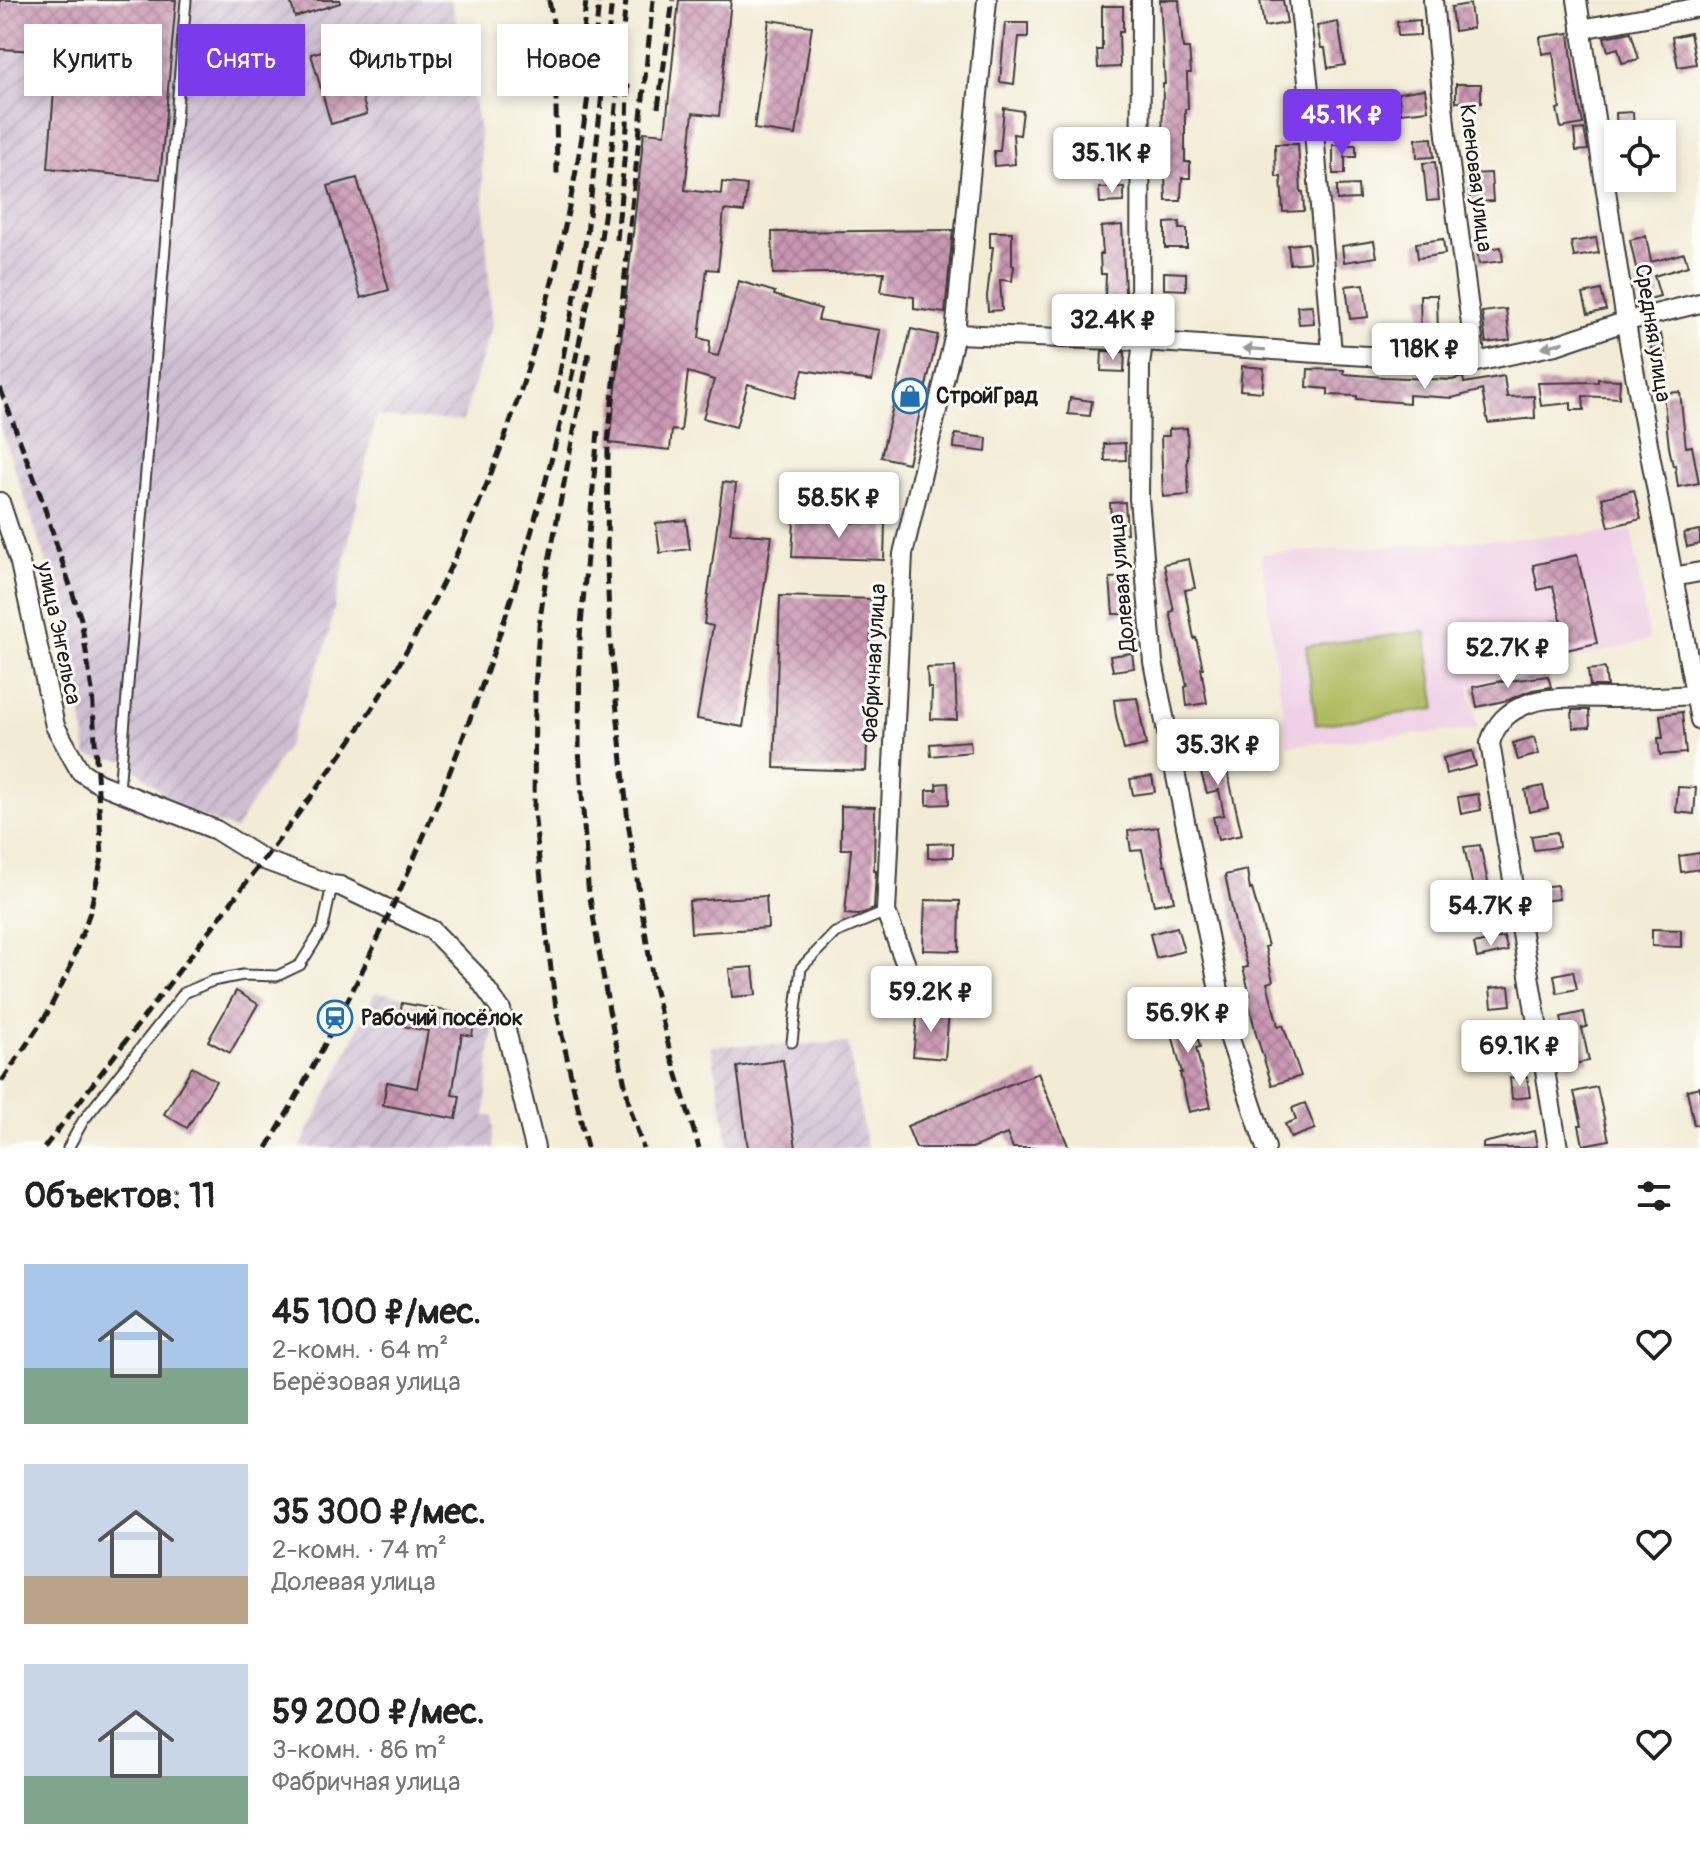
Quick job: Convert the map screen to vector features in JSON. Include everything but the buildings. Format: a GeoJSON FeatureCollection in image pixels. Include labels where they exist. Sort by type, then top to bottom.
{"type":"FeatureCollection","features":[{"type":"Feature","properties":{"kind":"street","name":"Фабричная улица"},"geometry":{"type":"LineString","coordinates":[[917,994],[886,912],[903,554],[955,334],[987,0]]}},
{"type":"Feature","properties":{"kind":"street","name":"Долевая улица"},"geometry":{"type":"LineString","coordinates":[[1141,0],[1140,316],[1143,341],[1139,498],[1153,662],[1227,1030],[1266,1148]]}},
{"type":"Feature","properties":{"kind":"street"},"geometry":{"type":"LineString","coordinates":[[1299,0],[1315,144],[1332,354]]}},
{"type":"Feature","properties":{"kind":"street","name":"Кленовая улица"},"geometry":{"type":"LineString","coordinates":[[1433,0],[1446,135],[1476,362]]}},
{"type":"Feature","properties":{"kind":"street","name":"Средняя улица"},"geometry":{"type":"LineString","coordinates":[[1577,0],[1630,348],[1700,720]]}},
{"type":"Feature","properties":{"kind":"street"},"geometry":{"type":"LineString","coordinates":[[1581,29],[1700,7]]}},
{"type":"Feature","properties":{"kind":"street"},"geometry":{"type":"LineString","coordinates":[[955,334],[1143,341],[1476,362],[1556,345],[1627,321],[1700,303]]}},
{"type":"Feature","properties":{"kind":"street","name":"улица Энгельса"},"geometry":{"type":"LineString","coordinates":[[0,502],[20,563],[55,726],[80,771],[98,783],[119,790]]}},
{"type":"Feature","properties":{"kind":"street"},"geometry":{"type":"LineString","coordinates":[[1673,577],[1700,572]]}},
{"type":"Feature","properties":{"kind":"street"},"geometry":{"type":"LineString","coordinates":[[1558,1148],[1490,743],[1494,730],[1506,715],[1529,702],[1695,695]]}},
{"type":"Feature","properties":{"kind":"street"},"geometry":{"type":"LineString","coordinates":[[119,790],[216,830],[264,860],[340,886],[432,930],[476,975],[501,1010],[535,1148]]}},
{"type":"Feature","properties":{"kind":"lane"},"geometry":{"type":"LineString","coordinates":[[119,790],[186,0]]}},
{"type":"Feature","properties":{"kind":"lane"},"geometry":{"type":"LineString","coordinates":[[68,1148],[83,1121],[184,993],[212,981],[243,975],[277,976],[300,965],[323,928],[332,885]]}},
{"type":"Feature","properties":{"kind":"lane"},"geometry":{"type":"LineString","coordinates":[[792,1042],[801,968],[835,933],[886,912]]}},
{"type":"Feature","properties":{"kind":"shaded area"},"geometry":{"type":"Polygon","coordinates":[[[0,0],[451,0],[456,24],[321,24],[321,96],[473,96],[479,125],[492,325],[463,421],[376,417],[326,646],[286,748],[235,830],[177,807],[123,760],[87,756],[68,624],[0,427],[0,0]]]}},
{"type":"Feature","properties":{"kind":"shaded area"},"geometry":{"type":"Polygon","coordinates":[[[1632,531],[1649,640],[1469,685],[1478,729],[1287,745],[1261,554],[1632,531]]]}},
{"type":"Feature","properties":{"kind":"shaded area"},"geometry":{"type":"Polygon","coordinates":[[[375,992],[402,996],[402,1003],[496,1019],[485,1116],[493,1116],[493,1148],[300,1148],[375,992]]]}},
{"type":"Feature","properties":{"kind":"shaded area"},"geometry":{"type":"Polygon","coordinates":[[[848,1043],[867,1148],[729,1148],[711,1046],[848,1043]]]}},
{"type":"Feature","properties":{"kind":"green space"},"geometry":{"type":"Polygon","coordinates":[[[1425,631],[1436,709],[1316,725],[1306,646],[1425,631]]]}},
{"type":"Feature","properties":{"kind":"railway"},"geometry":{"type":"LineString","coordinates":[[549,0],[555,34],[557,174]]}},
{"type":"Feature","properties":{"kind":"railway"},"geometry":{"type":"LineString","coordinates":[[584,24],[586,0]]}},
{"type":"Feature","properties":{"kind":"railway"},"geometry":{"type":"LineString","coordinates":[[44,1148],[333,767],[389,681],[433,603],[471,521],[533,352],[575,178],[599,0]]}},
{"type":"Feature","properties":{"kind":"railway"},"geometry":{"type":"LineString","coordinates":[[556,393],[587,234],[612,0]]}},
{"type":"Feature","properties":{"kind":"railway"},"geometry":{"type":"LineString","coordinates":[[267,1148],[356,983],[396,898],[434,812],[499,637],[552,457],[599,247],[626,0]]}},
{"type":"Feature","properties":{"kind":"railway"},"geometry":{"type":"LineString","coordinates":[[653,0],[608,442],[607,568],[610,640],[628,822],[654,987],[699,1148]]}},
{"type":"Feature","properties":{"kind":"railway"},"geometry":{"type":"LineString","coordinates":[[658,108],[673,0]]}},
{"type":"Feature","properties":{"kind":"railway"},"geometry":{"type":"LineString","coordinates":[[617,240],[628,96]]}},
{"type":"Feature","properties":{"kind":"railway"},"geometry":{"type":"LineString","coordinates":[[587,1148],[556,1008],[534,810],[539,626],[589,353]]}},
{"type":"Feature","properties":{"kind":"railway"},"geometry":{"type":"LineString","coordinates":[[0,388],[40,494],[81,619],[92,691],[102,857],[90,912],[69,970],[47,1014],[0,1084]]}},
{"type":"Feature","properties":{"kind":"railway"},"geometry":{"type":"LineString","coordinates":[[598,431],[580,637],[579,749],[588,886],[609,1010],[630,1108],[643,1148]]}},
{"type":"Feature","properties":{"kind":"place","name":"СтройГрад"},"geometry":{"type":"Point","coordinates":[910,396]}},
{"type":"Feature","properties":{"kind":"place","name":"Рабочий посёлок"},"geometry":{"type":"Point","coordinates":[335,1018]}}]}
